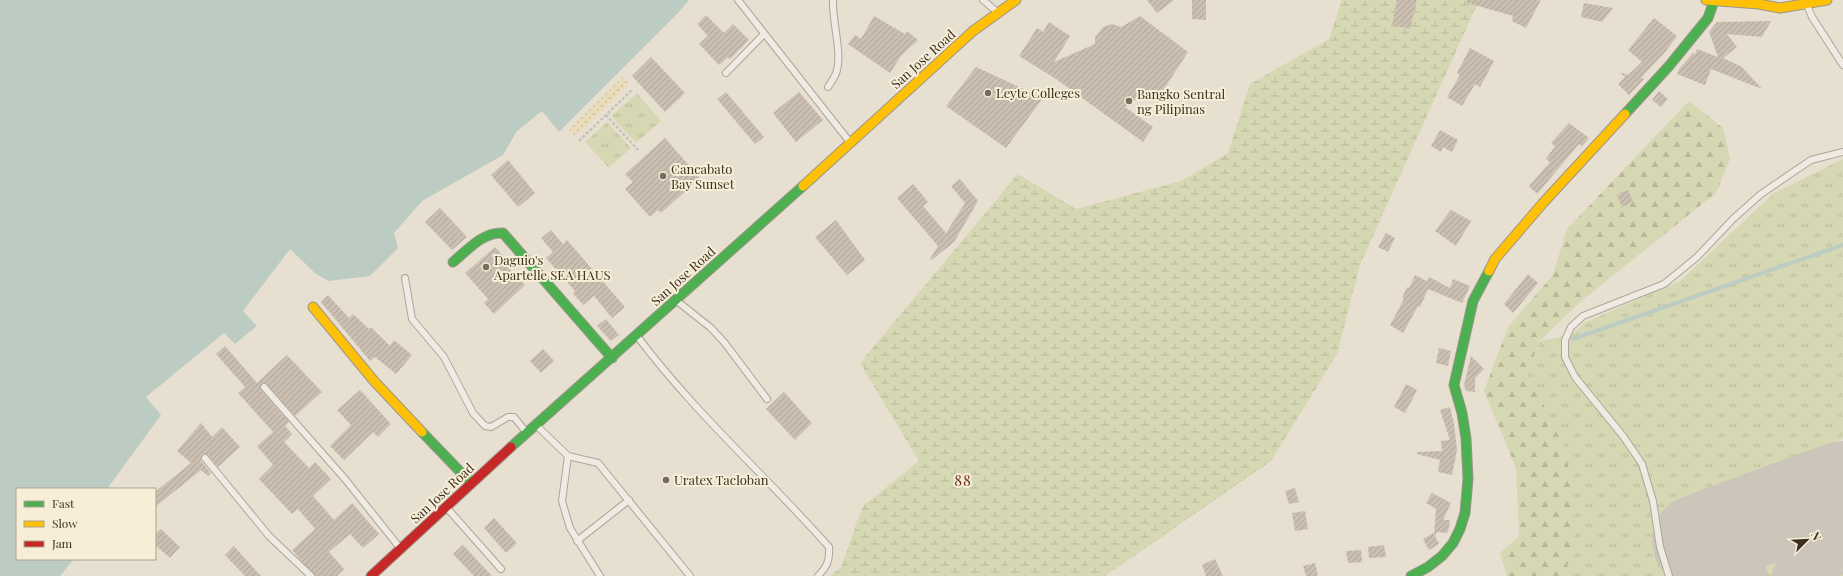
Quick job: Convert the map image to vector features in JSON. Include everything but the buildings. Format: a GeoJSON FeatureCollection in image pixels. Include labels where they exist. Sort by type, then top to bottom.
{"type":"FeatureCollection","features":[{"type":"Feature","properties":{"kind":"street","name":"San Jose Road"},"geometry":{"type":"LineString","coordinates":[[371,576],[471,483],[612,358],[974,31],[997,12],[1016,0]]}},
{"type":"Feature","properties":{"kind":"street"},"geometry":{"type":"LineString","coordinates":[[1411,576],[1428,568],[1445,553],[1457,537],[1465,518],[1469,480],[1466,438],[1463,416],[1456,399],[1454,385],[1472,301],[1495,259],[1543,203],[1669,66],[1708,18],[1710,1],[1762,2],[1780,8],[1827,0]]}},
{"type":"Feature","properties":{"kind":"street"},"geometry":{"type":"LineString","coordinates":[[453,262],[489,234],[496,232],[503,233],[612,358]]}},
{"type":"Feature","properties":{"kind":"street"},"geometry":{"type":"LineString","coordinates":[[313,307],[374,381],[471,483]]}},
{"type":"Feature","properties":{"kind":"lane"},"geometry":{"type":"LineString","coordinates":[[738,0],[850,142]]}},
{"type":"Feature","properties":{"kind":"lane"},"geometry":{"type":"LineString","coordinates":[[828,87],[837,70],[839,59],[833,13],[833,0]]}},
{"type":"Feature","properties":{"kind":"lane"},"geometry":{"type":"LineString","coordinates":[[983,0],[997,12]]}},
{"type":"Feature","properties":{"kind":"lane"},"geometry":{"type":"LineString","coordinates":[[1806,4],[1812,17],[1843,65]]}},
{"type":"Feature","properties":{"kind":"lane"},"geometry":{"type":"LineString","coordinates":[[726,73],[764,34]]}},
{"type":"Feature","properties":{"kind":"lane"},"geometry":{"type":"LineString","coordinates":[[1669,576],[1660,547],[1653,501],[1642,464],[1623,436],[1575,377],[1565,357],[1565,340],[1571,327],[1583,316],[1664,284],[1697,257],[1761,194],[1811,160],[1843,152]]}},
{"type":"Feature","properties":{"kind":"lane"},"geometry":{"type":"LineString","coordinates":[[405,278],[412,319],[444,357],[473,413],[485,426],[491,427],[508,417],[514,418],[527,434]]}},
{"type":"Feature","properties":{"kind":"lane"},"geometry":{"type":"LineString","coordinates":[[676,300],[712,328],[767,399]]}},
{"type":"Feature","properties":{"kind":"lane"},"geometry":{"type":"LineString","coordinates":[[637,335],[654,359],[732,445],[829,547],[830,559],[824,570],[818,576]]}},
{"type":"Feature","properties":{"kind":"lane"},"geometry":{"type":"LineString","coordinates":[[264,387],[346,479],[401,549]]}},
{"type":"Feature","properties":{"kind":"lane"},"geometry":{"type":"LineString","coordinates":[[536,426],[568,456],[598,463],[610,475],[628,500],[690,576]]}},
{"type":"Feature","properties":{"kind":"lane"},"geometry":{"type":"LineString","coordinates":[[568,456],[562,501],[570,528],[600,576]]}},
{"type":"Feature","properties":{"kind":"lane"},"geometry":{"type":"LineString","coordinates":[[205,458],[269,536],[311,576]]}},
{"type":"Feature","properties":{"kind":"lane"},"geometry":{"type":"LineString","coordinates":[[577,541],[628,500]]}},
{"type":"Feature","properties":{"kind":"lane"},"geometry":{"type":"LineString","coordinates":[[446,506],[501,569]]}},
{"type":"Feature","properties":{"kind":"path"},"geometry":{"type":"LineString","coordinates":[[580,140],[634,89]]}},
{"type":"Feature","properties":{"kind":"path"},"geometry":{"type":"LineString","coordinates":[[606,115],[638,150]]}},
{"type":"Feature","properties":{"kind":"green space"},"geometry":{"type":"Polygon","coordinates":[[[1342,0],[1479,0],[1360,265],[1337,354],[1271,461],[1105,576],[830,576],[841,567],[863,506],[919,461],[860,363],[1018,174],[1076,209],[1181,181],[1228,153],[1250,84],[1329,39],[1342,0]]]}},
{"type":"Feature","properties":{"kind":"green space"},"geometry":{"type":"Polygon","coordinates":[[[637,93],[661,121],[636,143],[611,116],[637,93]]]}},
{"type":"Feature","properties":{"kind":"green space"},"geometry":{"type":"Polygon","coordinates":[[[1689,101],[1723,128],[1730,159],[1716,193],[1581,301],[1540,341],[1527,373],[1566,451],[1576,528],[1565,576],[1507,576],[1500,553],[1519,536],[1516,468],[1484,391],[1508,327],[1553,275],[1567,229],[1689,101]]]}},
{"type":"Feature","properties":{"kind":"green space"},"geometry":{"type":"Polygon","coordinates":[[[607,122],[631,148],[609,168],[585,142],[607,122]]]}},
{"type":"Feature","properties":{"kind":"green space"},"geometry":{"type":"Polygon","coordinates":[[[1843,159],[1843,439],[1681,498],[1711,576],[1565,576],[1576,528],[1527,373],[1540,341],[1571,335],[1584,323],[1680,281],[1774,193],[1843,159]]]}},
{"type":"Feature","properties":{"kind":"green space"},"geometry":{"type":"Polygon","coordinates":[[[1843,536],[1843,576],[1739,576],[1746,573],[1843,536]]]}},
{"type":"Feature","properties":{"kind":"sand"},"geometry":{"type":"Polygon","coordinates":[[[623,77],[629,84],[575,136],[569,129],[623,77]]]}},
{"type":"Feature","properties":{"kind":"shaded area"},"geometry":{"type":"Polygon","coordinates":[[[0,0],[689,0],[678,13],[559,132],[542,111],[517,131],[503,155],[422,201],[394,233],[398,248],[370,276],[329,281],[316,274],[290,249],[243,311],[257,326],[235,344],[224,333],[146,397],[161,415],[108,488],[16,488],[16,560],[73,560],[60,576],[0,576],[0,0]]]}},
{"type":"Feature","properties":{"kind":"waterway"},"geometry":{"type":"LineString","coordinates":[[1573,339],[1843,245]]}},
{"type":"Feature","properties":{"kind":"taxiway"},"geometry":{"type":"LineString","coordinates":[[1749,576],[1739,567],[1736,562],[1728,545],[1725,532],[1732,517],[1749,496],[1763,488],[1843,486]]}},
{"type":"Feature","properties":{"kind":"taxiway"},"geometry":{"type":"LineString","coordinates":[[1791,576],[1832,559],[1843,549]]}},
{"type":"Feature","properties":{"kind":"runway"},"geometry":{"type":"LineString","coordinates":[[1699,541],[1843,488]]}},
{"type":"Feature","properties":{"kind":"traffic: fast"},"geometry":{"type":"LineString","coordinates":[[1625,114],[1669,66],[1708,18],[1714,1]]}},
{"type":"Feature","properties":{"kind":"traffic: fast"},"geometry":{"type":"LineString","coordinates":[[511,447],[803,186]]}},
{"type":"Feature","properties":{"kind":"traffic: fast"},"geometry":{"type":"LineString","coordinates":[[453,262],[470,247],[488,235],[503,233],[612,358]]}},
{"type":"Feature","properties":{"kind":"traffic: fast"},"geometry":{"type":"LineString","coordinates":[[1411,576],[1428,567],[1442,556],[1453,543],[1460,529],[1465,513],[1468,479],[1466,438],[1462,413],[1454,385],[1473,301],[1489,271]]}},
{"type":"Feature","properties":{"kind":"traffic: fast"},"geometry":{"type":"LineString","coordinates":[[422,432],[471,483]]}},
{"type":"Feature","properties":{"kind":"traffic: slow"},"geometry":{"type":"LineString","coordinates":[[803,186],[973,31],[1016,0]]}},
{"type":"Feature","properties":{"kind":"traffic: slow"},"geometry":{"type":"LineString","coordinates":[[1706,0],[1759,4],[1780,8],[1827,0]]}},
{"type":"Feature","properties":{"kind":"traffic: slow"},"geometry":{"type":"LineString","coordinates":[[1489,271],[1495,259],[1543,203],[1625,114]]}},
{"type":"Feature","properties":{"kind":"traffic: slow"},"geometry":{"type":"LineString","coordinates":[[313,307],[374,381],[422,432]]}},
{"type":"Feature","properties":{"kind":"traffic: jam"},"geometry":{"type":"LineString","coordinates":[[371,576],[511,447]]}},
{"type":"Feature","properties":{"kind":"place","name":"Leyte Colleges"},"geometry":{"type":"Point","coordinates":[988,93]}},
{"type":"Feature","properties":{"kind":"place","name":"Bangko Sentral ng Pilipinas"},"geometry":{"type":"Point","coordinates":[1129,101]}},
{"type":"Feature","properties":{"kind":"place","name":"Cancabato Bay Sunset"},"geometry":{"type":"Point","coordinates":[663,176]}},
{"type":"Feature","properties":{"kind":"place","name":"Daguio's Apartelle SEA HAUS"},"geometry":{"type":"Point","coordinates":[486,267]}},
{"type":"Feature","properties":{"kind":"place","name":"Uratex Tacloban"},"geometry":{"type":"Point","coordinates":[666,480]}},
{"type":"Feature","properties":{"kind":"district","name":"88"},"geometry":{"type":"Point","coordinates":[963,481]}}]}
